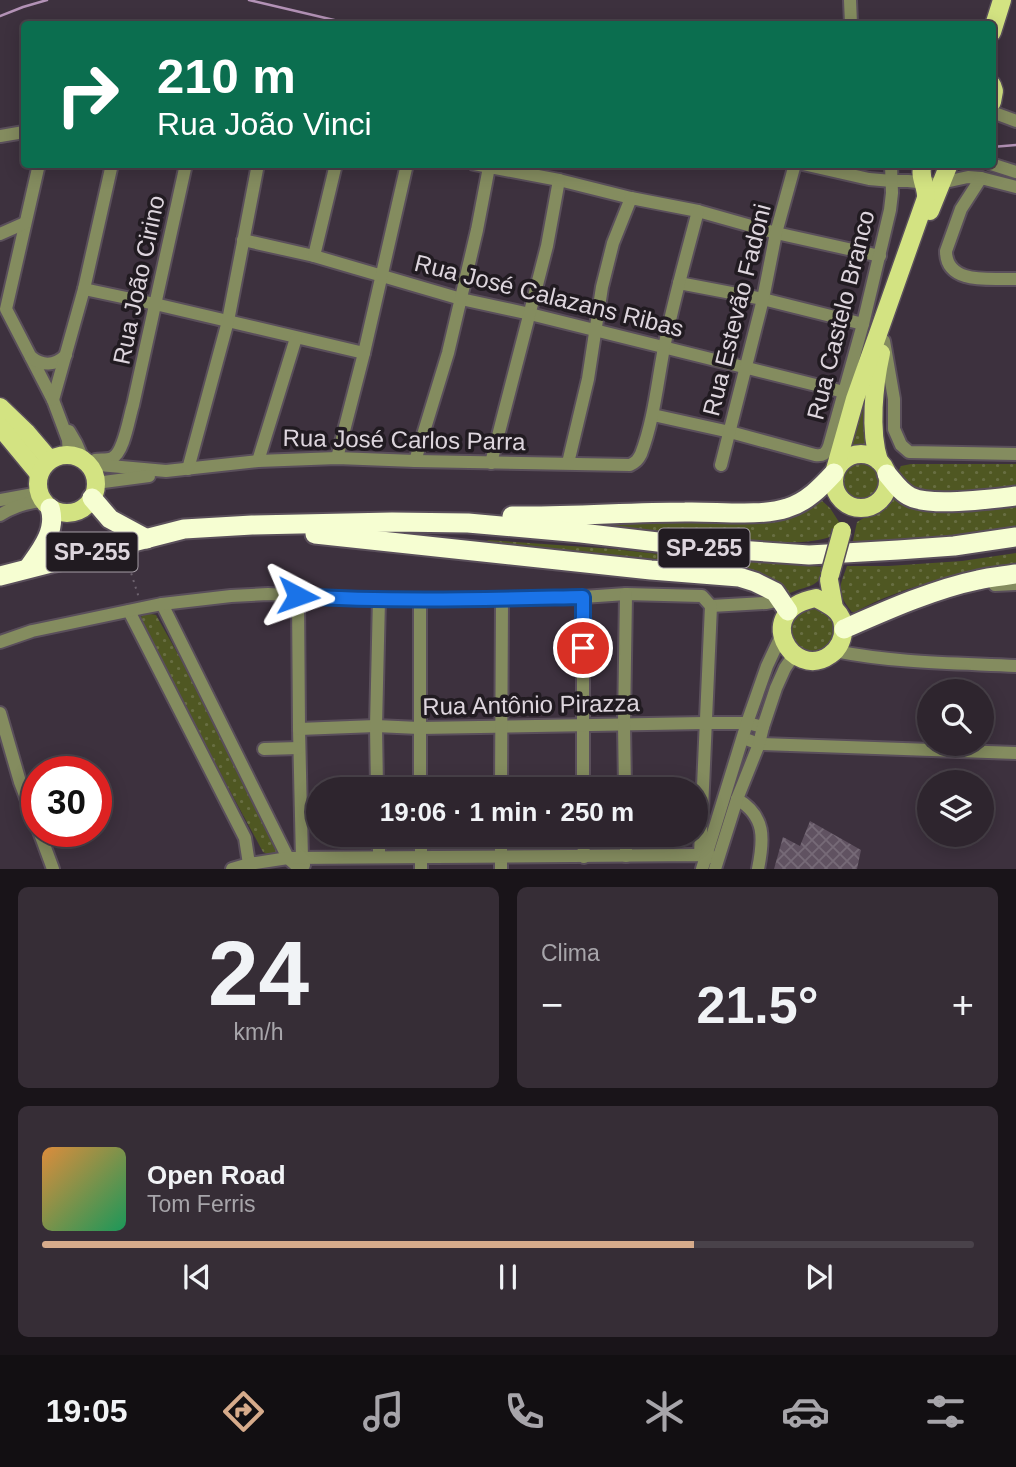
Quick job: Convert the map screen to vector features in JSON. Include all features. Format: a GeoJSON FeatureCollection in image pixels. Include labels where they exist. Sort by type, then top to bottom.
{"type":"FeatureCollection","features":[{"type":"Feature","properties":{"kind":"highway"},"geometry":{"type":"LineString","coordinates":[[883,467],[908,496],[925,502],[1016,496]]}},
{"type":"Feature","properties":{"kind":"highway","name":"SP-255"},"geometry":{"type":"LineString","coordinates":[[392,522],[452,515],[769,512],[802,501],[820,489],[834,473]]}},
{"type":"Feature","properties":{"kind":"highway"},"geometry":{"type":"LineString","coordinates":[[101,487],[110,519],[147,540]]}},
{"type":"Feature","properties":{"kind":"highway"},"geometry":{"type":"LineString","coordinates":[[29,568],[46,543],[51,523],[52,512],[44,501]]}},
{"type":"Feature","properties":{"kind":"highway","name":"SP-255"},"geometry":{"type":"LineString","coordinates":[[0,576],[184,529],[252,525],[468,523],[709,548],[809,555],[898,551],[1016,537]]}},
{"type":"Feature","properties":{"kind":"highway","name":"SP-255"},"geometry":{"type":"LineString","coordinates":[[252,525],[739,578],[767,587],[775,592],[784,605]]}},
{"type":"Feature","properties":{"kind":"highway"},"geometry":{"type":"LineString","coordinates":[[844,629],[956,585],[1016,574]]}},
{"type":"Feature","properties":{"kind":"main road"},"geometry":{"type":"LineString","coordinates":[[995,21],[1002,0]]}},
{"type":"Feature","properties":{"kind":"main road"},"geometry":{"type":"LineString","coordinates":[[929,177],[884,341],[877,372],[873,439],[888,483],[886,492],[874,505],[865,508],[852,507],[842,502],[836,493],[833,485],[834,473],[855,399],[926,198],[929,177]]}},
{"type":"Feature","properties":{"kind":"main road"},"geometry":{"type":"LineString","coordinates":[[0,407],[27,433],[44,467]]}},
{"type":"Feature","properties":{"kind":"main road"},"geometry":{"type":"LineString","coordinates":[[0,427],[44,467]]}},
{"type":"Feature","properties":{"kind":"main road"},"geometry":{"type":"LineString","coordinates":[[834,473],[842,460],[859,453],[868,454],[883,467]]}},
{"type":"Feature","properties":{"kind":"main road"},"geometry":{"type":"LineString","coordinates":[[59,455],[82,460],[92,470],[101,487],[86,506],[69,513],[59,512],[44,501],[37,483],[44,467],[59,455]]}},
{"type":"Feature","properties":{"kind":"main road"},"geometry":{"type":"LineString","coordinates":[[816,598],[830,578],[843,528],[842,502]]}},
{"type":"Feature","properties":{"kind":"main road"},"geometry":{"type":"LineString","coordinates":[[843,528],[865,508]]}},
{"type":"Feature","properties":{"kind":"main road"},"geometry":{"type":"LineString","coordinates":[[830,578],[834,608]]}},
{"type":"Feature","properties":{"kind":"main road"},"geometry":{"type":"LineString","coordinates":[[816,598],[834,608],[844,629],[842,641],[835,651],[826,658],[809,661],[794,654],[786,645],[782,634],[784,605],[794,605],[816,598]]}},
{"type":"Feature","properties":{"kind":"street"},"geometry":{"type":"LineString","coordinates":[[850,0],[851,21]]}},
{"type":"Feature","properties":{"kind":"street"},"geometry":{"type":"LineString","coordinates":[[996,114],[1016,121]]}},
{"type":"Feature","properties":{"kind":"street"},"geometry":{"type":"LineString","coordinates":[[0,136],[21,132]]}},
{"type":"Feature","properties":{"kind":"street"},"geometry":{"type":"LineString","coordinates":[[996,166],[1016,172]]}},
{"type":"Feature","properties":{"kind":"street"},"geometry":{"type":"LineString","coordinates":[[38,168],[6,309],[61,419],[76,443],[82,460],[113,458],[119,452],[133,405]]}},
{"type":"Feature","properties":{"kind":"street"},"geometry":{"type":"LineString","coordinates":[[53,400],[84,289],[111,168]]}},
{"type":"Feature","properties":{"kind":"street","name":"Rua João Cirino"},"geometry":{"type":"LineString","coordinates":[[133,405],[185,168]]}},
{"type":"Feature","properties":{"kind":"street"},"geometry":{"type":"LineString","coordinates":[[188,469],[228,321],[257,168]]}},
{"type":"Feature","properties":{"kind":"street"},"geometry":{"type":"LineString","coordinates":[[314,256],[335,168]]}},
{"type":"Feature","properties":{"kind":"street"},"geometry":{"type":"LineString","coordinates":[[337,458],[406,168]]}},
{"type":"Feature","properties":{"kind":"street"},"geometry":{"type":"LineString","coordinates":[[415,461],[448,353],[489,168]]}},
{"type":"Feature","properties":{"kind":"street"},"geometry":{"type":"LineString","coordinates":[[494,168],[698,211],[776,233],[880,256]]}},
{"type":"Feature","properties":{"kind":"street","name":"Rua Estevão Fadoni"},"geometry":{"type":"LineString","coordinates":[[721,465],[794,168]]}},
{"type":"Feature","properties":{"kind":"street","name":"Rua Castelo Branco"},"geometry":{"type":"LineString","coordinates":[[730,432],[815,455],[822,455],[829,446],[880,256],[890,210],[892,181],[890,168]]}},
{"type":"Feature","properties":{"kind":"street"},"geometry":{"type":"LineString","coordinates":[[845,169],[869,179],[892,181],[929,177],[981,178],[1016,187]]}},
{"type":"Feature","properties":{"kind":"street"},"geometry":{"type":"LineString","coordinates":[[981,178],[961,209],[946,258],[962,276],[1016,279]]}},
{"type":"Feature","properties":{"kind":"street"},"geometry":{"type":"LineString","coordinates":[[491,463],[547,246],[559,180]]}},
{"type":"Feature","properties":{"kind":"street"},"geometry":{"type":"LineString","coordinates":[[568,463],[588,379],[602,287],[614,243],[631,198]]}},
{"type":"Feature","properties":{"kind":"street"},"geometry":{"type":"LineString","coordinates":[[698,211],[664,348],[653,415],[730,432]]}},
{"type":"Feature","properties":{"kind":"street"},"geometry":{"type":"LineString","coordinates":[[0,234],[25,223]]}},
{"type":"Feature","properties":{"kind":"street","name":"Rua José Calazans Ribas"},"geometry":{"type":"LineString","coordinates":[[243,240],[314,256],[461,299],[844,392]]}},
{"type":"Feature","properties":{"kind":"street"},"geometry":{"type":"LineString","coordinates":[[679,283],[763,299],[863,324]]}},
{"type":"Feature","properties":{"kind":"street"},"geometry":{"type":"LineString","coordinates":[[84,289],[364,353]]}},
{"type":"Feature","properties":{"kind":"street"},"geometry":{"type":"LineString","coordinates":[[258,461],[296,338]]}},
{"type":"Feature","properties":{"kind":"street"},"geometry":{"type":"LineString","coordinates":[[884,341],[894,399],[894,429],[901,445],[909,452],[1016,454]]}},
{"type":"Feature","properties":{"kind":"street"},"geometry":{"type":"LineString","coordinates":[[30,357],[37,362],[52,363],[60,361],[66,355]]}},
{"type":"Feature","properties":{"kind":"street"},"geometry":{"type":"LineString","coordinates":[[101,487],[123,468],[130,438],[133,405]]}},
{"type":"Feature","properties":{"kind":"street","name":"Rua José Carlos Parra"},"geometry":{"type":"LineString","coordinates":[[82,460],[123,468],[166,471],[258,461],[337,458],[630,465],[640,457],[653,415]]}},
{"type":"Feature","properties":{"kind":"street","name":"Rua José Carlos Parra"},"geometry":{"type":"LineString","coordinates":[[101,487],[166,471]]}},
{"type":"Feature","properties":{"kind":"street"},"geometry":{"type":"LineString","coordinates":[[0,500],[44,501]]}},
{"type":"Feature","properties":{"kind":"street"},"geometry":{"type":"LineString","coordinates":[[0,515],[13,507],[44,501]]}},
{"type":"Feature","properties":{"kind":"street"},"geometry":{"type":"LineString","coordinates":[[956,585],[1016,584]]}},
{"type":"Feature","properties":{"kind":"street"},"geometry":{"type":"LineString","coordinates":[[0,642],[32,631],[162,604],[268,594],[420,600],[626,594],[784,605]]}},
{"type":"Feature","properties":{"kind":"street"},"geometry":{"type":"LineString","coordinates":[[625,777],[626,594]]}},
{"type":"Feature","properties":{"kind":"street"},"geometry":{"type":"LineString","coordinates":[[298,596],[303,865]]}},
{"type":"Feature","properties":{"kind":"street"},"geometry":{"type":"LineString","coordinates":[[583,597],[583,777]]}},
{"type":"Feature","properties":{"kind":"street"},"geometry":{"type":"LineString","coordinates":[[377,777],[379,599]]}},
{"type":"Feature","properties":{"kind":"street"},"geometry":{"type":"LineString","coordinates":[[501,777],[502,599]]}},
{"type":"Feature","properties":{"kind":"street"},"geometry":{"type":"LineString","coordinates":[[420,600],[420,777]]}},
{"type":"Feature","properties":{"kind":"street"},"geometry":{"type":"LineString","coordinates":[[706,601],[708,861]]}},
{"type":"Feature","properties":{"kind":"street"},"geometry":{"type":"LineString","coordinates":[[162,604],[288,858]]}},
{"type":"Feature","properties":{"kind":"street"},"geometry":{"type":"LineString","coordinates":[[136,609],[245,838],[248,866]]}},
{"type":"Feature","properties":{"kind":"street"},"geometry":{"type":"LineString","coordinates":[[735,792],[747,723],[767,666],[782,634]]}},
{"type":"Feature","properties":{"kind":"street"},"geometry":{"type":"LineString","coordinates":[[835,651],[912,662],[1016,666]]}},
{"type":"Feature","properties":{"kind":"street"},"geometry":{"type":"LineString","coordinates":[[708,861],[735,792],[759,744],[776,688],[794,654]]}},
{"type":"Feature","properties":{"kind":"street"},"geometry":{"type":"LineString","coordinates":[[0,713],[21,785]]}},
{"type":"Feature","properties":{"kind":"street","name":"Rua Antônio Pirazza"},"geometry":{"type":"LineString","coordinates":[[299,729],[705,723],[747,723],[763,727]]}},
{"type":"Feature","properties":{"kind":"street"},"geometry":{"type":"LineString","coordinates":[[743,738],[759,744],[1016,753]]}},
{"type":"Feature","properties":{"kind":"street"},"geometry":{"type":"LineString","coordinates":[[264,749],[299,748]]}},
{"type":"Feature","properties":{"kind":"street"},"geometry":{"type":"LineString","coordinates":[[735,792],[752,811],[760,826],[763,846],[758,869]]}},
{"type":"Feature","properties":{"kind":"street"},"geometry":{"type":"LineString","coordinates":[[45,847],[53,869]]}},
{"type":"Feature","properties":{"kind":"street"},"geometry":{"type":"LineString","coordinates":[[379,847],[379,857]]}},
{"type":"Feature","properties":{"kind":"street"},"geometry":{"type":"LineString","coordinates":[[584,847],[584,857]]}},
{"type":"Feature","properties":{"kind":"street"},"geometry":{"type":"LineString","coordinates":[[626,847],[626,856]]}},
{"type":"Feature","properties":{"kind":"street"},"geometry":{"type":"LineString","coordinates":[[232,869],[288,858],[303,865],[379,857],[421,863],[626,856],[708,861]]}},
{"type":"Feature","properties":{"kind":"path"},"geometry":{"type":"LineString","coordinates":[[123,545],[136,609]]}},
{"type":"Feature","properties":{"kind":"green space"},"geometry":{"type":"Polygon","coordinates":[[[871,388],[871,448],[861,446],[847,450],[871,388]]]}},
{"type":"Feature","properties":{"kind":"green space"},"geometry":{"type":"Polygon","coordinates":[[[859,460],[874,466],[880,481],[874,496],[859,502],[844,496],[838,481],[844,466],[859,460]]]}},
{"type":"Feature","properties":{"kind":"green space"},"geometry":{"type":"Polygon","coordinates":[[[1016,464],[1016,492],[915,492],[901,479],[898,472],[901,466],[1016,464]]]}},
{"type":"Feature","properties":{"kind":"green space"},"geometry":{"type":"Polygon","coordinates":[[[893,492],[919,509],[929,511],[1016,504],[1016,531],[852,545],[857,522],[882,507],[893,492]]]}},
{"type":"Feature","properties":{"kind":"green space"},"geometry":{"type":"Polygon","coordinates":[[[820,499],[839,522],[835,535],[812,541],[758,541],[563,523],[644,520],[735,524],[764,522],[781,520],[820,499]]]}},
{"type":"Feature","properties":{"kind":"green space"},"geometry":{"type":"Polygon","coordinates":[[[488,540],[825,567],[816,583],[788,594],[779,587],[485,544],[488,540]]]}},
{"type":"Feature","properties":{"kind":"green space"},"geometry":{"type":"Polygon","coordinates":[[[1016,553],[1016,566],[914,587],[855,612],[852,612],[843,599],[840,590],[847,566],[962,561],[1016,553]]]}},
{"type":"Feature","properties":{"kind":"green space"},"geometry":{"type":"Polygon","coordinates":[[[822,606],[835,621],[833,638],[825,648],[816,652],[805,650],[796,645],[791,635],[792,624],[801,610],[822,606]]]}},
{"type":"Feature","properties":{"kind":"green space"},"geometry":{"type":"Polygon","coordinates":[[[146,613],[156,615],[188,672],[278,847],[276,855],[263,852],[144,632],[139,620],[146,613]]]}},
{"type":"Feature","properties":{"kind":"building"},"geometry":{"type":"Polygon","coordinates":[[[810,821],[861,850],[857,869],[774,869],[783,837],[800,846],[810,821]]]}},
{"type":"Feature","properties":{"kind":"waterway"},"geometry":{"type":"LineString","coordinates":[[0,16],[47,0]]}},
{"type":"Feature","properties":{"kind":"waterway"},"geometry":{"type":"LineString","coordinates":[[249,0],[338,21]]}},
{"type":"Feature","properties":{"kind":"waterway"},"geometry":{"type":"LineString","coordinates":[[996,147],[1016,145]]}},
{"type":"Feature","properties":{"kind":"route"},"geometry":{"type":"LineString","coordinates":[[298,596],[420,600],[583,597],[583,648]]}}]}
